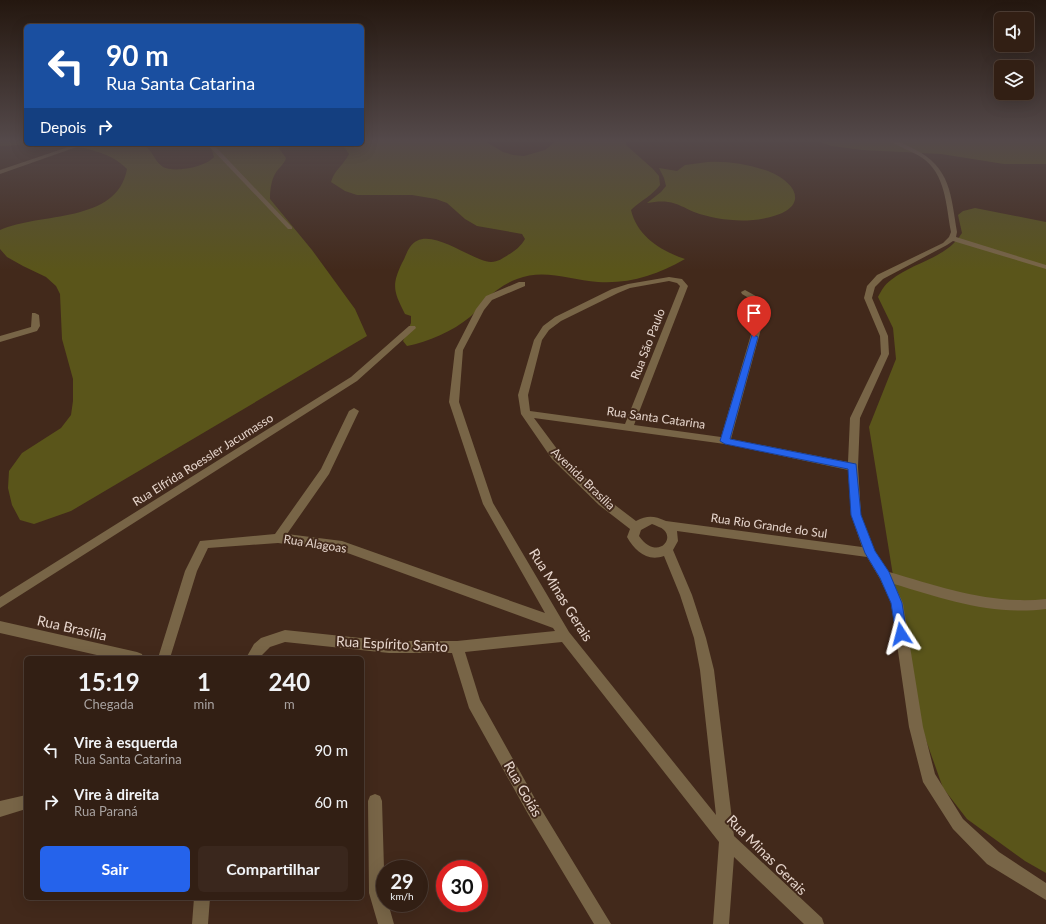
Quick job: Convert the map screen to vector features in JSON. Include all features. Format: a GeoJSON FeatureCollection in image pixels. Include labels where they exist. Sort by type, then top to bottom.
{"type":"FeatureCollection","features":[{"type":"Feature","properties":{"kind":"street"},"geometry":{"type":"LineString","coordinates":[[247,183],[290,228]]}},
{"type":"Feature","properties":{"kind":"street"},"geometry":{"type":"LineString","coordinates":[[944,183],[954,232],[952,238],[945,244],[921,258],[880,277],[871,286],[868,298],[884,336],[885,354],[855,418],[853,467],[856,515],[870,553],[885,576],[896,603],[916,727],[928,777],[958,824],[993,858],[1046,892]]}},
{"type":"Feature","properties":{"kind":"street"},"geometry":{"type":"LineString","coordinates":[[952,238],[1046,267]]}},
{"type":"Feature","properties":{"kind":"street","name":"Avenida Brasília"},"geometry":{"type":"LineString","coordinates":[[636,527],[603,502],[556,456],[526,414],[523,395],[538,340],[546,328],[558,319],[615,290],[628,286],[669,279]]}},
{"type":"Feature","properties":{"kind":"street","name":"Rua São Paulo"},"geometry":{"type":"LineString","coordinates":[[629,427],[684,286],[679,281],[669,279]]}},
{"type":"Feature","properties":{"kind":"street","name":"Rua Minas Gerais"},"geometry":{"type":"LineString","coordinates":[[522,284],[489,298],[480,309],[470,326],[459,350],[454,402],[488,504],[565,636],[727,840],[816,924]]}},
{"type":"Feature","properties":{"kind":"street"},"geometry":{"type":"LineString","coordinates":[[725,441],[763,307],[760,302],[745,292]]}},
{"type":"Feature","properties":{"kind":"street"},"geometry":{"type":"LineString","coordinates":[[0,339],[34,329],[36,326],[35,316]]}},
{"type":"Feature","properties":{"kind":"street","name":"Rua Elfrida Roessler Jacumasso"},"geometry":{"type":"LineString","coordinates":[[0,603],[354,379],[412,328]]}},
{"type":"Feature","properties":{"kind":"street"},"geometry":{"type":"LineString","coordinates":[[278,538],[325,471],[354,411]]}},
{"type":"Feature","properties":{"kind":"street","name":"Rua Santa Catarina"},"geometry":{"type":"LineString","coordinates":[[526,414],[725,441],[853,467]]}},
{"type":"Feature","properties":{"kind":"street"},"geometry":{"type":"LineString","coordinates":[[653,520],[665,525],[670,530],[673,541],[667,550],[654,553],[640,548],[634,537],[636,527],[646,521],[653,520]]}},
{"type":"Feature","properties":{"kind":"street","name":"Rua Rio Grande do Sul"},"geometry":{"type":"LineString","coordinates":[[665,525],[870,553]]}},
{"type":"Feature","properties":{"kind":"street","name":"Rua Alagoas"},"geometry":{"type":"LineString","coordinates":[[165,656],[191,571],[204,544],[278,538],[342,546],[559,624]]}},
{"type":"Feature","properties":{"kind":"street"},"geometry":{"type":"LineString","coordinates":[[667,550],[686,595],[700,638],[707,670],[727,840],[721,924]]}},
{"type":"Feature","properties":{"kind":"street"},"geometry":{"type":"LineString","coordinates":[[885,576],[971,599],[1032,607],[1046,604]]}},
{"type":"Feature","properties":{"kind":"street","name":"Rua Brasília"},"geometry":{"type":"LineString","coordinates":[[0,627],[129,656]]}},
{"type":"Feature","properties":{"kind":"street","name":"Rua Espírito Santo"},"geometry":{"type":"LineString","coordinates":[[253,656],[256,650],[270,639],[285,636],[389,647],[457,647],[565,636]]}},
{"type":"Feature","properties":{"kind":"street","name":"Rua Goiás"},"geometry":{"type":"LineString","coordinates":[[457,647],[474,703],[533,809],[603,924]]}},
{"type":"Feature","properties":{"kind":"street"},"geometry":{"type":"LineString","coordinates":[[375,801],[377,893],[386,924]]}},
{"type":"Feature","properties":{"kind":"street"},"geometry":{"type":"LineString","coordinates":[[0,809],[24,803]]}},
{"type":"Feature","properties":{"kind":"street"},"geometry":{"type":"LineString","coordinates":[[200,924],[202,900]]}},
{"type":"Feature","properties":{"kind":"shaded area"},"geometry":{"type":"Polygon","coordinates":[[[122,183],[272,183],[270,199],[312,250],[355,309],[367,336],[71,511],[34,524],[20,520],[12,505],[8,488],[9,471],[22,453],[61,428],[71,415],[73,401],[73,379],[62,339],[60,294],[56,286],[46,277],[7,257],[0,249],[0,230],[17,224],[93,208],[109,199],[120,187],[122,183]]]}},
{"type":"Feature","properties":{"kind":"shaded area"},"geometry":{"type":"Polygon","coordinates":[[[333,183],[660,183],[660,185],[654,192],[631,210],[634,219],[644,235],[667,252],[685,259],[654,274],[621,282],[598,282],[547,275],[527,276],[517,279],[493,293],[472,315],[456,327],[432,339],[407,346],[403,341],[411,323],[411,316],[405,314],[401,306],[396,294],[395,283],[410,247],[418,240],[438,240],[472,256],[491,262],[500,260],[513,252],[525,239],[522,234],[477,226],[465,219],[447,203],[436,199],[412,195],[357,195],[345,191],[333,183]]]}},
{"type":"Feature","properties":{"kind":"shaded area"},"geometry":{"type":"Polygon","coordinates":[[[665,183],[788,183],[793,190],[795,197],[794,203],[788,209],[779,214],[757,220],[730,220],[702,215],[671,203],[647,203],[666,186],[665,183]]]}},
{"type":"Feature","properties":{"kind":"shaded area"},"geometry":{"type":"Polygon","coordinates":[[[975,208],[1046,222],[1046,873],[1025,861],[967,819],[943,788],[921,726],[901,625],[869,427],[896,359],[893,328],[878,297],[891,280],[909,269],[938,255],[955,242],[962,233],[958,215],[963,211],[975,208]]]}},
{"type":"Feature","properties":{"kind":"route"},"geometry":{"type":"LineString","coordinates":[[754,337],[725,441],[853,467],[856,515],[870,553],[885,576],[896,603],[901,634]]}}]}
